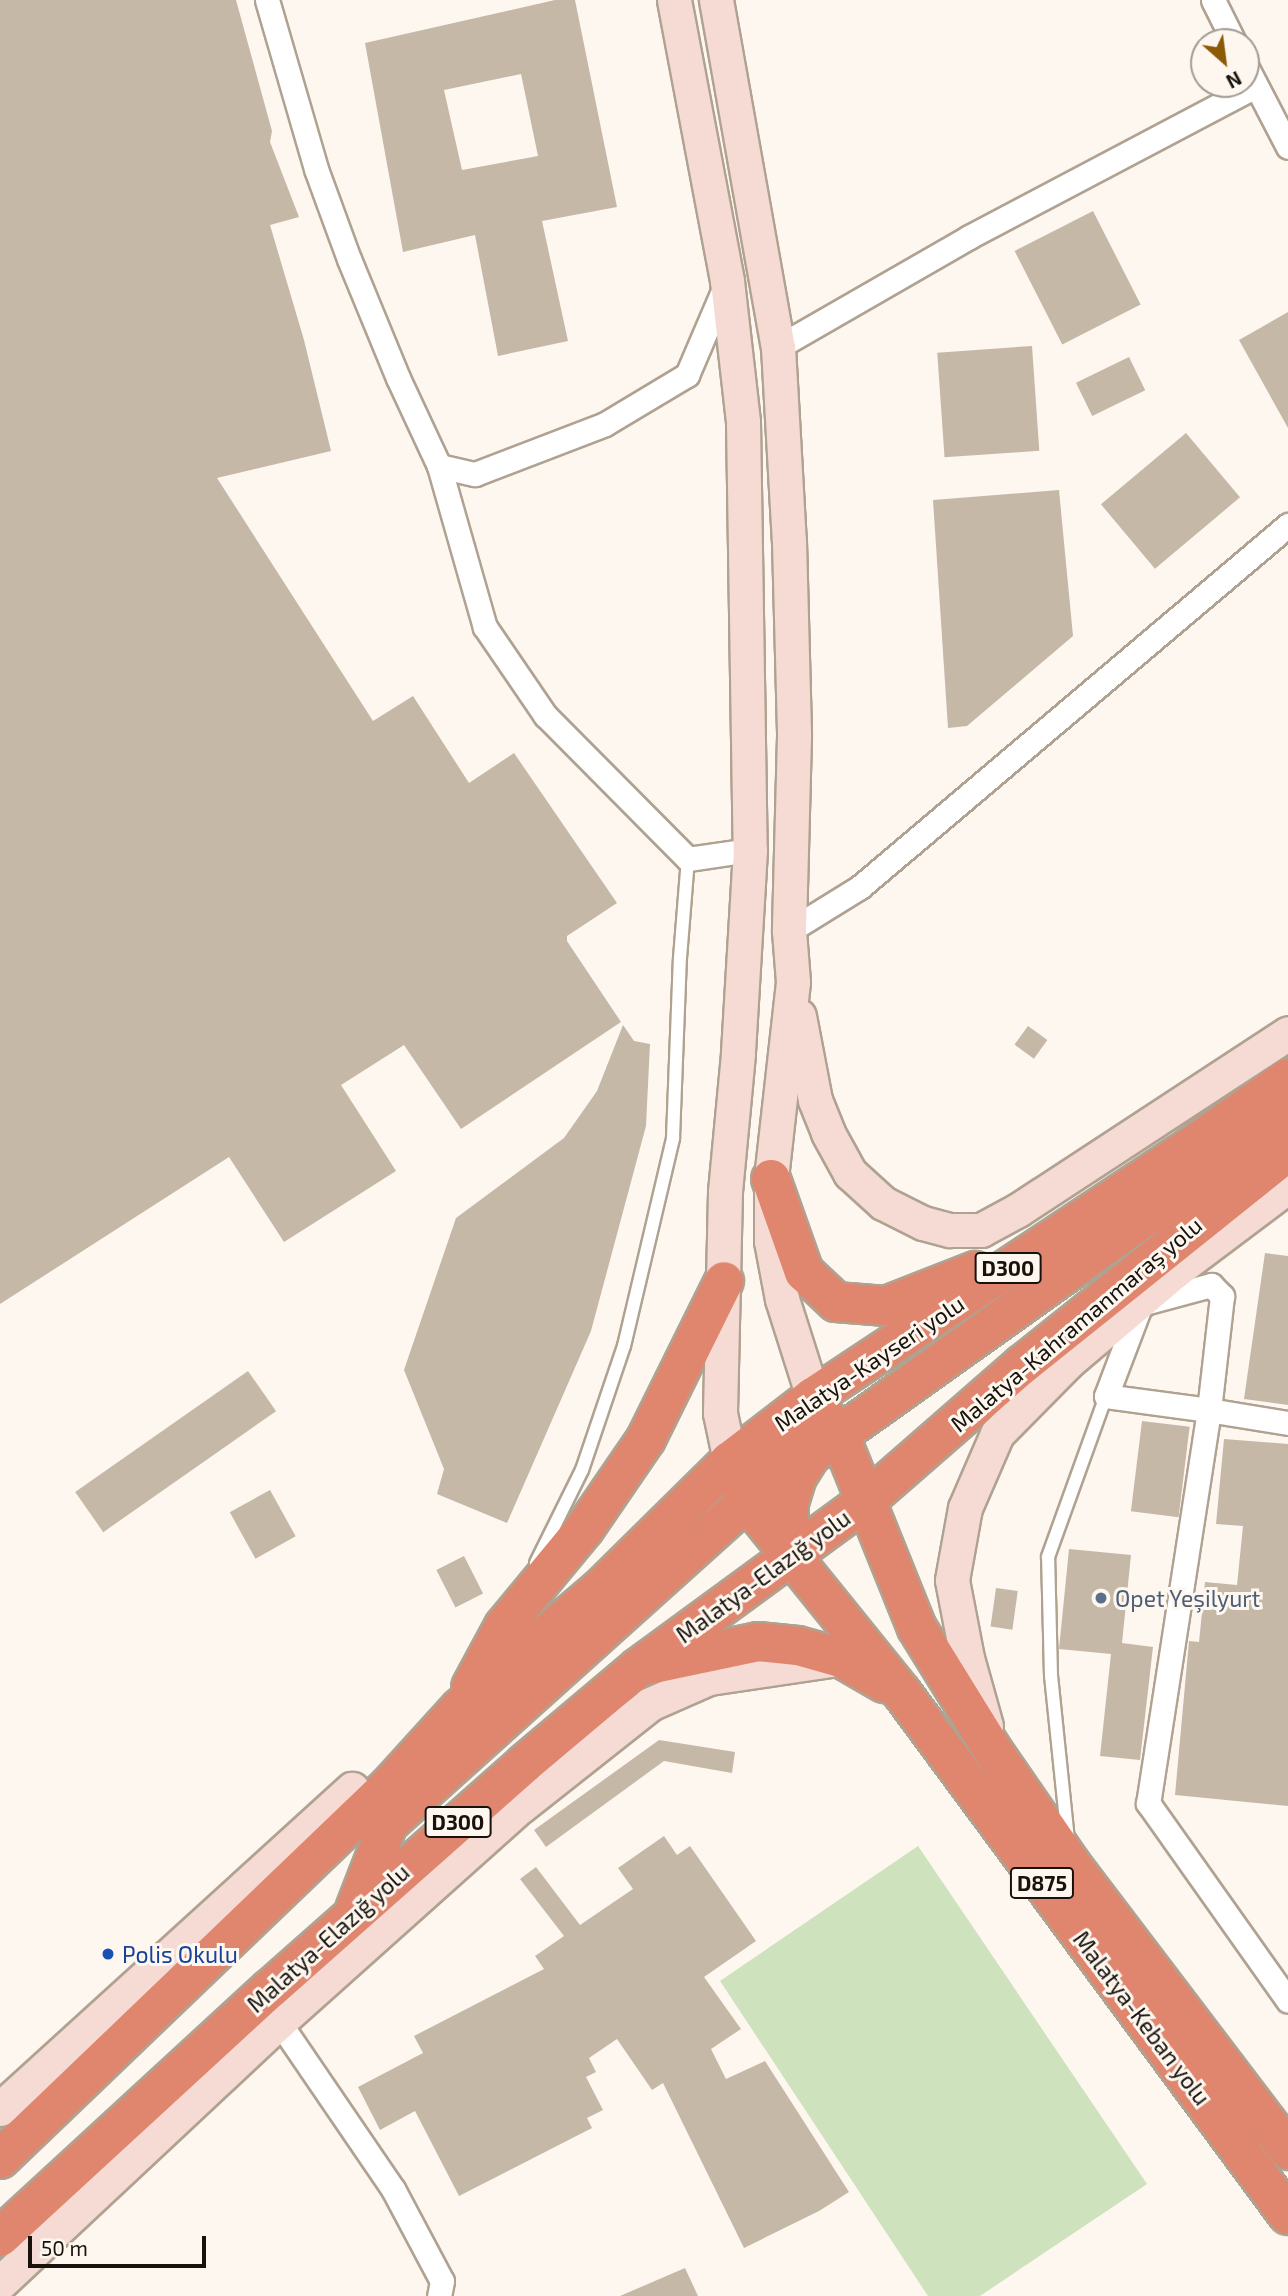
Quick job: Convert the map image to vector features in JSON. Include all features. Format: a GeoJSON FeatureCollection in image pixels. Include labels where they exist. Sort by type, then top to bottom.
{"type":"FeatureCollection","features":[{"type":"Feature","properties":{"kind":"highway","name":"Malatya-Kayseri yolu"},"geometry":{"type":"LineString","coordinates":[[730,1461],[813,1397],[1288,1078]]}},
{"type":"Feature","properties":{"kind":"highway"},"geometry":{"type":"LineString","coordinates":[[789,1555],[789,1503],[797,1477],[811,1455],[1288,1115]]}},
{"type":"Feature","properties":{"kind":"highway","name":"Malatya-Kahramanmaraş yolu"},"geometry":{"type":"LineString","coordinates":[[881,1488],[1032,1356],[1288,1152]]}},
{"type":"Feature","properties":{"kind":"highway"},"geometry":{"type":"LineString","coordinates":[[771,1179],[804,1272],[836,1302],[886,1306],[1046,1243]]}},
{"type":"Feature","properties":{"kind":"highway"},"geometry":{"type":"LineString","coordinates":[[352,1789],[460,1708],[504,1626],[585,1528],[646,1439],[724,1281]]}},
{"type":"Feature","properties":{"kind":"highway"},"geometry":{"type":"LineString","coordinates":[[968,1412],[1069,1361]]}},
{"type":"Feature","properties":{"kind":"highway"},"geometry":{"type":"LineString","coordinates":[[353,1916],[387,1824],[737,1510],[788,1448],[813,1397]]}},
{"type":"Feature","properties":{"kind":"highway","name":"Malatya-Keban yolu"},"geometry":{"type":"LineString","coordinates":[[813,1397],[846,1429],[881,1488],[917,1628],[993,1751],[1071,1864],[1288,2150]]}},
{"type":"Feature","properties":{"kind":"highway"},"geometry":{"type":"LineString","coordinates":[[730,1461],[737,1510]]}},
{"type":"Feature","properties":{"kind":"highway","name":"D300"},"geometry":{"type":"LineString","coordinates":[[0,2159],[388,1786],[460,1708],[600,1589],[730,1461]]}},
{"type":"Feature","properties":{"kind":"highway","name":"Malatya-Elazığ yolu"},"geometry":{"type":"LineString","coordinates":[[0,2237],[353,1916],[639,1667],[881,1488]]}},
{"type":"Feature","properties":{"kind":"highway"},"geometry":{"type":"LineString","coordinates":[[701,1489],[737,1510]]}},
{"type":"Feature","properties":{"kind":"highway","name":"Malatya-Keban yolu"},"geometry":{"type":"LineString","coordinates":[[737,1510],[789,1555],[902,1693],[1288,2215]]}},
{"type":"Feature","properties":{"kind":"highway"},"geometry":{"type":"LineString","coordinates":[[639,1667],[758,1642],[798,1646],[841,1658],[902,1693]]}},
{"type":"Feature","properties":{"kind":"street"},"geometry":{"type":"LineString","coordinates":[[267,0],[316,169],[349,259],[398,378],[439,466],[485,627],[545,715],[688,859],[750,850]]}},
{"type":"Feature","properties":{"kind":"street"},"geometry":{"type":"LineString","coordinates":[[674,0],[727,281],[743,422],[750,850],[738,1054],[725,1192],[720,1413],[730,1461]]}},
{"type":"Feature","properties":{"kind":"street"},"geometry":{"type":"LineString","coordinates":[[716,0],[778,347],[789,541],[794,736],[789,931],[793,982],[815,1100],[828,1133],[850,1173],[883,1203],[923,1223],[950,1230],[981,1230],[1018,1210],[1288,1033]]}},
{"type":"Feature","properties":{"kind":"street"},"geometry":{"type":"LineString","coordinates":[[1213,0],[1227,28]]}},
{"type":"Feature","properties":{"kind":"street"},"geometry":{"type":"LineString","coordinates":[[1260,93],[1288,147]]}},
{"type":"Feature","properties":{"kind":"street"},"geometry":{"type":"LineString","coordinates":[[778,347],[1213,98]]}},
{"type":"Feature","properties":{"kind":"street"},"geometry":{"type":"LineString","coordinates":[[439,466],[475,474],[605,424],[687,376],[727,281]]}},
{"type":"Feature","properties":{"kind":"street"},"geometry":{"type":"LineString","coordinates":[[789,931],[860,887],[1288,525]]}},
{"type":"Feature","properties":{"kind":"street"},"geometry":{"type":"LineString","coordinates":[[793,982],[771,1179],[771,1241],[779,1287],[813,1397]]}},
{"type":"Feature","properties":{"kind":"street"},"geometry":{"type":"LineString","coordinates":[[993,1751],[967,1658],[952,1580],[965,1508],[997,1434],[1069,1361],[1141,1304],[1196,1255],[1288,1186]]}},
{"type":"Feature","properties":{"kind":"street"},"geometry":{"type":"LineString","coordinates":[[1141,1304],[1210,1285],[1222,1296],[1209,1410],[1148,1802],[1288,2001]]}},
{"type":"Feature","properties":{"kind":"street"},"geometry":{"type":"LineString","coordinates":[[1141,1304],[1106,1396],[1288,1423]]}},
{"type":"Feature","properties":{"kind":"street"},"geometry":{"type":"LineString","coordinates":[[0,2283],[279,2022],[522,1807],[650,1704],[709,1678],[841,1658]]}},
{"type":"Feature","properties":{"kind":"street"},"geometry":{"type":"LineString","coordinates":[[5,2095],[352,1789]]}},
{"type":"Feature","properties":{"kind":"street"},"geometry":{"type":"LineString","coordinates":[[279,2022],[393,2189],[442,2281],[439,2296]]}},
{"type":"Feature","properties":{"kind":"street"},"geometry":{"type":"LineString","coordinates":[[0,2242],[71,2172]]}},
{"type":"Feature","properties":{"kind":"lane"},"geometry":{"type":"LineString","coordinates":[[504,1626],[582,1470],[630,1320],[673,1138],[680,958],[688,859]]}},
{"type":"Feature","properties":{"kind":"lane"},"geometry":{"type":"LineString","coordinates":[[1071,1864],[1051,1676],[1048,1557],[1106,1396]]}},
{"type":"Feature","properties":{"kind":"green space"},"geometry":{"type":"Polygon","coordinates":[[[918,1846],[1147,2184],[980,2296],[928,2296],[720,1981],[918,1846]]]}},
{"type":"Feature","properties":{"kind":"building"},"geometry":{"type":"Polygon","coordinates":[[[0,0],[236,0],[272,131],[270,142],[299,217],[270,225],[304,340],[331,451],[217,478],[373,721],[413,696],[469,783],[514,753],[617,903],[567,936],[567,941],[621,1022],[461,1129],[404,1045],[341,1085],[396,1171],[284,1242],[229,1157],[0,1304],[0,0]]]}},
{"type":"Feature","properties":{"kind":"building"},"geometry":{"type":"Polygon","coordinates":[[[555,0],[575,0],[617,207],[542,221],[568,341],[498,356],[475,235],[403,252],[365,43],[555,0]],[[521,74],[444,90],[462,170],[538,156],[521,74]]]}},
{"type":"Feature","properties":{"kind":"building"},"geometry":{"type":"Polygon","coordinates":[[[1093,211],[1141,305],[1062,345],[1015,251],[1093,211]]]}},
{"type":"Feature","properties":{"kind":"building"},"geometry":{"type":"Polygon","coordinates":[[[1288,312],[1288,428],[1239,340],[1288,312]]]}},
{"type":"Feature","properties":{"kind":"building"},"geometry":{"type":"Polygon","coordinates":[[[1032,346],[1039,451],[945,457],[937,353],[1032,346]]]}},
{"type":"Feature","properties":{"kind":"building"},"geometry":{"type":"Polygon","coordinates":[[[1129,357],[1145,390],[1092,416],[1076,383],[1129,357]]]}},
{"type":"Feature","properties":{"kind":"building"},"geometry":{"type":"Polygon","coordinates":[[[1186,433],[1240,497],[1155,569],[1101,504],[1186,433]]]}},
{"type":"Feature","properties":{"kind":"building"},"geometry":{"type":"Polygon","coordinates":[[[1059,490],[1073,636],[967,726],[948,728],[933,500],[1059,490]]]}},
{"type":"Feature","properties":{"kind":"building"},"geometry":{"type":"Polygon","coordinates":[[[623,1025],[634,1041],[650,1044],[646,1126],[591,1331],[507,1523],[437,1494],[444,1469],[404,1370],[456,1218],[564,1138],[597,1091],[623,1025]]]}},
{"type":"Feature","properties":{"kind":"building"},"geometry":{"type":"Polygon","coordinates":[[[1028,1026],[1047,1040],[1034,1059],[1014,1045],[1028,1026]]]}},
{"type":"Feature","properties":{"kind":"building"},"geometry":{"type":"Polygon","coordinates":[[[1265,1253],[1288,1256],[1288,1405],[1244,1399],[1265,1253]]]}},
{"type":"Feature","properties":{"kind":"building"},"geometry":{"type":"Polygon","coordinates":[[[248,1371],[276,1411],[103,1532],[75,1492],[248,1371]]]}},
{"type":"Feature","properties":{"kind":"building"},"geometry":{"type":"Polygon","coordinates":[[[1142,1421],[1190,1427],[1179,1517],[1131,1511],[1142,1421]]]}},
{"type":"Feature","properties":{"kind":"building"},"geometry":{"type":"Polygon","coordinates":[[[1224,1439],[1288,1444],[1288,1806],[1175,1795],[1189,1641],[1199,1642],[1205,1582],[1237,1585],[1243,1526],[1216,1524],[1224,1439]]]}},
{"type":"Feature","properties":{"kind":"building"},"geometry":{"type":"Polygon","coordinates":[[[270,1490],[296,1536],[255,1559],[230,1512],[270,1490]]]}},
{"type":"Feature","properties":{"kind":"building"},"geometry":{"type":"Polygon","coordinates":[[[1069,1549],[1131,1555],[1122,1643],[1153,1647],[1140,1760],[1100,1756],[1111,1654],[1059,1649],[1069,1549]]]}},
{"type":"Feature","properties":{"kind":"building"},"geometry":{"type":"Polygon","coordinates":[[[464,1556],[483,1593],[455,1607],[436,1570],[464,1556]]]}},
{"type":"Feature","properties":{"kind":"building"},"geometry":{"type":"Polygon","coordinates":[[[996,1588],[1018,1591],[1012,1630],[991,1627],[996,1588]]]}},
{"type":"Feature","properties":{"kind":"building"},"geometry":{"type":"Polygon","coordinates":[[[659,1740],[735,1752],[732,1773],[664,1761],[546,1847],[534,1830],[659,1740]]]}},
{"type":"Feature","properties":{"kind":"building"},"geometry":{"type":"Polygon","coordinates":[[[664,1836],[677,1855],[690,1846],[756,1941],[704,1977],[741,2029],[711,2049],[726,2079],[765,2061],[849,2192],[819,2211],[744,2248],[663,2083],[652,2090],[617,2039],[589,2058],[596,2072],[586,2077],[603,2110],[587,2118],[592,2128],[459,2196],[415,2111],[380,2130],[358,2087],[423,2053],[414,2036],[544,1969],[535,1956],[564,1936],[520,1879],[536,1867],[580,1925],[633,1889],[618,1868],[664,1836]]]}},
{"type":"Feature","properties":{"kind":"building"},"geometry":{"type":"Polygon","coordinates":[[[685,2268],[698,2296],[620,2296],[685,2268]]]}},
{"type":"Feature","properties":{"kind":"place","name":"Opet Yeşilyurt"},"geometry":{"type":"Point","coordinates":[1101,1598]}},
{"type":"Feature","properties":{"kind":"place","name":"Polis Okulu"},"geometry":{"type":"Point","coordinates":[108,1954]}}]}
